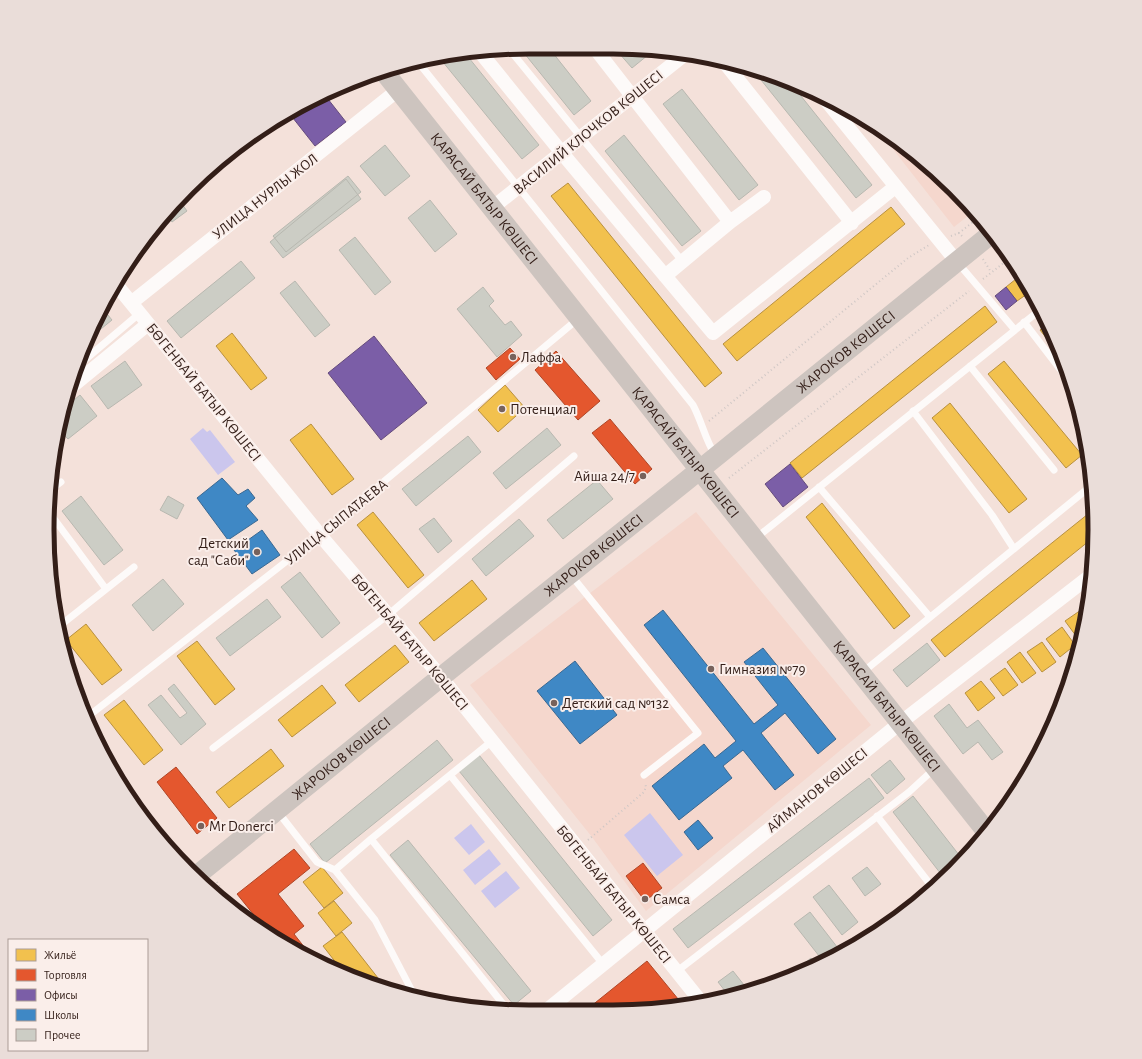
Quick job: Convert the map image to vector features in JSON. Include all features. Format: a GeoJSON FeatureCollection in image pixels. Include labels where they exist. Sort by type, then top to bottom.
{"type":"FeatureCollection","features":[{"type":"Feature","properties":{"kind":"street"},"geometry":{"type":"LineString","coordinates":[[599,54],[730,222]]}},
{"type":"Feature","properties":{"kind":"street"},"geometry":{"type":"LineString","coordinates":[[484,56],[562,153],[713,333],[895,187]]}},
{"type":"Feature","properties":{"kind":"street","name":"ВАСИЛИЙ КЛОЧКОВ КӨШЕСІ"},"geometry":{"type":"LineString","coordinates":[[492,208],[679,59]]}},
{"type":"Feature","properties":{"kind":"street"},"geometry":{"type":"LineString","coordinates":[[729,68],[852,223]]}},
{"type":"Feature","properties":{"kind":"street","name":"ҚАРАСАЙ БАТЫР КӨШЕСІ"},"geometry":{"type":"LineString","coordinates":[[387,76],[983,827]]}},
{"type":"Feature","properties":{"kind":"street","name":"УЛИЦА НУРЛЫ ЖОЛ"},"geometry":{"type":"LineString","coordinates":[[78,379],[140,313],[398,90]]}},
{"type":"Feature","properties":{"kind":"street"},"geometry":{"type":"LineString","coordinates":[[834,109],[957,262]]}},
{"type":"Feature","properties":{"kind":"street"},"geometry":{"type":"LineString","coordinates":[[665,276],[730,222],[764,197]]}},
{"type":"Feature","properties":{"kind":"street","name":"ЖАРОКОВ КӨШЕСІ"},"geometry":{"type":"LineString","coordinates":[[200,873],[987,237]]}},
{"type":"Feature","properties":{"kind":"street","name":"БӨГЕНБАЙ БАТЫР КӨШЕСІ"},"geometry":{"type":"LineString","coordinates":[[120,289],[320,536],[441,677],[697,997]]}},
{"type":"Feature","properties":{"kind":"street","name":"АЙМАНОВ КӨШЕСІ"},"geometry":{"type":"LineString","coordinates":[[554,1005],[644,930],[900,723],[1085,580]]}},
{"type":"Feature","properties":{"kind":"lane"},"geometry":{"type":"LineString","coordinates":[[513,55],[580,138],[683,262]]}},
{"type":"Feature","properties":{"kind":"lane"},"geometry":{"type":"LineString","coordinates":[[422,66],[693,405],[706,440],[716,457]]}},
{"type":"Feature","properties":{"kind":"lane"},"geometry":{"type":"LineString","coordinates":[[957,262],[1015,330]]}},
{"type":"Feature","properties":{"kind":"lane"},"geometry":{"type":"LineString","coordinates":[[86,359],[140,313]]}},
{"type":"Feature","properties":{"kind":"lane"},"geometry":{"type":"LineString","coordinates":[[754,539],[1036,313]]}},
{"type":"Feature","properties":{"kind":"lane","name":"УЛИЦА СЫПАТАЕВА"},"geometry":{"type":"LineString","coordinates":[[91,714],[320,536],[579,318]]}},
{"type":"Feature","properties":{"kind":"lane"},"geometry":{"type":"LineString","coordinates":[[1024,322],[1060,369]]}},
{"type":"Feature","properties":{"kind":"lane"},"geometry":{"type":"LineString","coordinates":[[970,366],[1054,470]]}},
{"type":"Feature","properties":{"kind":"lane"},"geometry":{"type":"LineString","coordinates":[[913,412],[992,515],[1014,549]]}},
{"type":"Feature","properties":{"kind":"lane"},"geometry":{"type":"LineString","coordinates":[[213,748],[388,615],[574,456]]}},
{"type":"Feature","properties":{"kind":"lane"},"geometry":{"type":"LineString","coordinates":[[56,486],[62,482]]}},
{"type":"Feature","properties":{"kind":"lane"},"geometry":{"type":"LineString","coordinates":[[819,487],[930,617]]}},
{"type":"Feature","properties":{"kind":"lane"},"geometry":{"type":"LineString","coordinates":[[861,673],[1086,490]]}},
{"type":"Feature","properties":{"kind":"lane"},"geometry":{"type":"LineString","coordinates":[[54,519],[106,589]]}},
{"type":"Feature","properties":{"kind":"lane"},"geometry":{"type":"LineString","coordinates":[[63,624],[134,567]]}},
{"type":"Feature","properties":{"kind":"lane"},"geometry":{"type":"LineString","coordinates":[[570,573],[698,733],[644,775]]}},
{"type":"Feature","properties":{"kind":"lane"},"geometry":{"type":"LineString","coordinates":[[335,870],[492,741]]}},
{"type":"Feature","properties":{"kind":"lane"},"geometry":{"type":"LineString","coordinates":[[676,972],[909,792],[936,768]]}},
{"type":"Feature","properties":{"kind":"lane"},"geometry":{"type":"LineString","coordinates":[[450,775],[603,964]]}},
{"type":"Feature","properties":{"kind":"lane"},"geometry":{"type":"LineString","coordinates":[[277,810],[317,862],[335,870],[375,920],[412,990]]}},
{"type":"Feature","properties":{"kind":"lane"},"geometry":{"type":"LineString","coordinates":[[877,816],[930,884]]}},
{"type":"Feature","properties":{"kind":"lane"},"geometry":{"type":"LineString","coordinates":[[372,839],[503,1004]]}},
{"type":"Feature","properties":{"kind":"path"},"geometry":{"type":"LineString","coordinates":[[702,427],[908,258],[938,240],[959,233]]}},
{"type":"Feature","properties":{"kind":"path"},"geometry":{"type":"LineString","coordinates":[[729,478],[1006,262]]}},
{"type":"Feature","properties":{"kind":"path"},"geometry":{"type":"LineString","coordinates":[[579,849],[644,792],[646,787],[644,775]]}},
{"type":"Feature","properties":{"kind":"path"},"geometry":{"type":"LineString","coordinates":[[217,882],[220,890]]}},
{"type":"Feature","properties":{"kind":"shaded area"},"geometry":{"type":"Polygon","coordinates":[[[886,141],[926,172],[949,193],[969,215],[954,227],[886,141]]]}},
{"type":"Feature","properties":{"kind":"shaded area"},"geometry":{"type":"Polygon","coordinates":[[[203,428],[207,432],[210,430],[235,462],[218,475],[190,439],[203,428]]]}},
{"type":"Feature","properties":{"kind":"shaded area","name":"Гимназия №79"},"geometry":{"type":"Polygon","coordinates":[[[696,512],[871,725],[646,911],[592,837],[470,685],[696,512]]]}},
{"type":"Feature","properties":{"kind":"shaded area"},"geometry":{"type":"Polygon","coordinates":[[[650,813],[683,855],[657,876],[624,835],[650,813]]]}},
{"type":"Feature","properties":{"kind":"shaded area"},"geometry":{"type":"Polygon","coordinates":[[[471,824],[485,842],[469,855],[454,838],[471,824]]]}},
{"type":"Feature","properties":{"kind":"shaded area"},"geometry":{"type":"Polygon","coordinates":[[[489,849],[501,864],[475,885],[463,870],[489,849]]]}},
{"type":"Feature","properties":{"kind":"shaded area"},"geometry":{"type":"Polygon","coordinates":[[[506,871],[520,888],[495,908],[481,891],[506,871]]]}},
{"type":"Feature","properties":{"kind":"building: Жильё"},"geometry":{"type":"Polygon","coordinates":[[[568,183],[722,373],[705,387],[551,196],[568,183]]]}},
{"type":"Feature","properties":{"kind":"building: Жильё"},"geometry":{"type":"Polygon","coordinates":[[[891,207],[905,224],[737,361],[723,344],[891,207]]]}},
{"type":"Feature","properties":{"kind":"building: Жильё"},"geometry":{"type":"Polygon","coordinates":[[[1016,279],[1026,295],[1017,301],[1006,287],[1016,279]]]}},
{"type":"Feature","properties":{"kind":"building: Жильё"},"geometry":{"type":"Polygon","coordinates":[[[985,306],[997,322],[802,478],[790,463],[985,306]]]}},
{"type":"Feature","properties":{"kind":"building: Жильё"},"geometry":{"type":"Polygon","coordinates":[[[1043,328],[1049,342],[1040,330],[1043,328]]]}},
{"type":"Feature","properties":{"kind":"building: Жильё"},"geometry":{"type":"Polygon","coordinates":[[[232,333],[267,378],[251,390],[216,346],[232,333]]]}},
{"type":"Feature","properties":{"kind":"building: Жильё"},"geometry":{"type":"Polygon","coordinates":[[[1004,361],[1082,455],[1066,468],[988,374],[1004,361]]]}},
{"type":"Feature","properties":{"kind":"building: Жильё","name":"Потенциал"},"geometry":{"type":"Polygon","coordinates":[[[505,385],[525,408],[498,432],[478,410],[505,385]]]}},
{"type":"Feature","properties":{"kind":"building: Жильё"},"geometry":{"type":"Polygon","coordinates":[[[950,403],[1027,499],[1009,513],[932,418],[950,403]]]}},
{"type":"Feature","properties":{"kind":"building: Жильё"},"geometry":{"type":"Polygon","coordinates":[[[311,424],[354,479],[332,495],[290,440],[311,424]]]}},
{"type":"Feature","properties":{"kind":"building: Жильё"},"geometry":{"type":"Polygon","coordinates":[[[822,503],[910,616],[894,629],[806,517],[822,503]]]}},
{"type":"Feature","properties":{"kind":"building: Жильё"},"geometry":{"type":"Polygon","coordinates":[[[373,512],[424,575],[408,588],[357,525],[373,512]]]}},
{"type":"Feature","properties":{"kind":"building: Жильё"},"geometry":{"type":"Polygon","coordinates":[[[1088,514],[1088,542],[945,657],[931,640],[1088,514]]]}},
{"type":"Feature","properties":{"kind":"building: Жильё"},"geometry":{"type":"Polygon","coordinates":[[[472,580],[487,599],[434,641],[419,623],[472,580]]]}},
{"type":"Feature","properties":{"kind":"building: Жильё"},"geometry":{"type":"Polygon","coordinates":[[[1081,610],[1076,636],[1065,621],[1081,610]]]}},
{"type":"Feature","properties":{"kind":"building: Жильё"},"geometry":{"type":"Polygon","coordinates":[[[86,624],[122,670],[102,685],[67,639],[86,624]]]}},
{"type":"Feature","properties":{"kind":"building: Жильё"},"geometry":{"type":"Polygon","coordinates":[[[1062,627],[1074,644],[1074,646],[1060,657],[1046,639],[1062,627]]]}},
{"type":"Feature","properties":{"kind":"building: Жильё"},"geometry":{"type":"Polygon","coordinates":[[[197,641],[235,689],[215,705],[177,656],[197,641]]]}},
{"type":"Feature","properties":{"kind":"building: Жильё"},"geometry":{"type":"Polygon","coordinates":[[[1042,642],[1056,662],[1042,672],[1027,652],[1042,642]]]}},
{"type":"Feature","properties":{"kind":"building: Жильё"},"geometry":{"type":"Polygon","coordinates":[[[395,645],[409,662],[359,702],[345,685],[395,645]]]}},
{"type":"Feature","properties":{"kind":"building: Жильё"},"geometry":{"type":"Polygon","coordinates":[[[1020,652],[1036,673],[1022,683],[1007,662],[1020,652]]]}},
{"type":"Feature","properties":{"kind":"building: Жильё"},"geometry":{"type":"Polygon","coordinates":[[[1005,668],[1018,685],[1003,696],[990,679],[1005,668]]]}},
{"type":"Feature","properties":{"kind":"building: Жильё"},"geometry":{"type":"Polygon","coordinates":[[[981,681],[995,698],[978,711],[965,693],[981,681]]]}},
{"type":"Feature","properties":{"kind":"building: Жильё"},"geometry":{"type":"Polygon","coordinates":[[[322,685],[336,703],[292,737],[278,720],[322,685]]]}},
{"type":"Feature","properties":{"kind":"building: Жильё"},"geometry":{"type":"Polygon","coordinates":[[[124,700],[163,750],[144,765],[104,715],[124,700]]]}},
{"type":"Feature","properties":{"kind":"building: Жильё"},"geometry":{"type":"Polygon","coordinates":[[[271,749],[284,766],[229,808],[216,792],[271,749]]]}},
{"type":"Feature","properties":{"kind":"building: Жильё"},"geometry":{"type":"Polygon","coordinates":[[[322,867],[343,893],[324,908],[303,882],[322,867]]]}},
{"type":"Feature","properties":{"kind":"building: Жильё"},"geometry":{"type":"Polygon","coordinates":[[[334,901],[352,923],[336,936],[318,913],[334,901]]]}},
{"type":"Feature","properties":{"kind":"building: Жильё"},"geometry":{"type":"Polygon","coordinates":[[[342,932],[378,978],[376,980],[337,964],[323,946],[342,932]]]}},
{"type":"Feature","properties":{"kind":"building: Торговля"},"geometry":{"type":"Polygon","coordinates":[[[510,348],[520,359],[496,380],[486,368],[510,348]]]}},
{"type":"Feature","properties":{"kind":"building: Торговля"},"geometry":{"type":"Polygon","coordinates":[[[556,351],[600,401],[578,420],[535,370],[556,351]]]}},
{"type":"Feature","properties":{"kind":"building: Торговля"},"geometry":{"type":"Polygon","coordinates":[[[610,419],[652,469],[635,484],[592,433],[610,419]]]}},
{"type":"Feature","properties":{"kind":"building: Торговля"},"geometry":{"type":"Polygon","coordinates":[[[176,767],[217,818],[197,834],[157,782],[176,767]]]}},
{"type":"Feature","properties":{"kind":"building: Торговля"},"geometry":{"type":"Polygon","coordinates":[[[294,849],[310,868],[278,894],[304,926],[294,934],[305,948],[258,920],[237,894],[294,849]]]}},
{"type":"Feature","properties":{"kind":"building: Торговля"},"geometry":{"type":"Polygon","coordinates":[[[643,863],[662,888],[645,901],[626,876],[643,863]]]}},
{"type":"Feature","properties":{"kind":"building: Торговля"},"geometry":{"type":"Polygon","coordinates":[[[647,961],[679,1000],[644,1004],[592,1005],[647,961]]]}},
{"type":"Feature","properties":{"kind":"building: Офисы"},"geometry":{"type":"Polygon","coordinates":[[[328,99],[346,122],[315,146],[293,118],[328,99]]]}},
{"type":"Feature","properties":{"kind":"building: Офисы"},"geometry":{"type":"Polygon","coordinates":[[[1006,287],[1017,301],[1006,310],[995,296],[1006,287]]]}},
{"type":"Feature","properties":{"kind":"building: Офисы"},"geometry":{"type":"Polygon","coordinates":[[[374,336],[427,403],[381,440],[328,373],[374,336]]]}},
{"type":"Feature","properties":{"kind":"building: Офисы"},"geometry":{"type":"Polygon","coordinates":[[[790,464],[808,487],[783,507],[765,484],[790,464]]]}},
{"type":"Feature","properties":{"kind":"building: Школы"},"geometry":{"type":"Polygon","coordinates":[[[222,478],[238,495],[248,489],[255,498],[246,506],[258,520],[228,540],[197,498],[222,478]]]}},
{"type":"Feature","properties":{"kind":"building: Школы","name":"Детский сад \"Саби\""},"geometry":{"type":"Polygon","coordinates":[[[262,530],[280,555],[252,574],[234,550],[262,530]]]}},
{"type":"Feature","properties":{"kind":"building: Школы"},"geometry":{"type":"Polygon","coordinates":[[[663,610],[754,724],[778,705],[744,662],[763,648],[836,739],[818,754],[785,713],[761,733],[794,775],[775,790],[743,750],[723,766],[732,778],[679,820],[652,786],[704,744],[715,758],[736,741],[644,625],[663,610]]]}},
{"type":"Feature","properties":{"kind":"building: Школы"},"geometry":{"type":"Polygon","coordinates":[[[575,661],[617,715],[580,744],[537,691],[575,661]]]}},
{"type":"Feature","properties":{"kind":"building: Школы"},"geometry":{"type":"Polygon","coordinates":[[[698,820],[713,838],[698,850],[684,832],[698,820]]]}},
{"type":"Feature","properties":{"kind":"building: Прочее"},"geometry":{"type":"Polygon","coordinates":[[[525,54],[554,54],[591,101],[574,115],[525,54]]]}},
{"type":"Feature","properties":{"kind":"building: Прочее"},"geometry":{"type":"Polygon","coordinates":[[[620,54],[648,55],[632,68],[620,54]]]}},
{"type":"Feature","properties":{"kind":"building: Прочее"},"geometry":{"type":"Polygon","coordinates":[[[469,58],[539,145],[522,159],[443,62],[469,58]]]}},
{"type":"Feature","properties":{"kind":"building: Прочее"},"geometry":{"type":"Polygon","coordinates":[[[759,77],[797,92],[872,185],[856,198],[759,77]]]}},
{"type":"Feature","properties":{"kind":"building: Прочее"},"geometry":{"type":"Polygon","coordinates":[[[682,89],[758,185],[739,200],[663,104],[682,89]]]}},
{"type":"Feature","properties":{"kind":"building: Прочее"},"geometry":{"type":"Polygon","coordinates":[[[624,135],[701,231],[682,246],[605,151],[624,135]]]}},
{"type":"Feature","properties":{"kind":"building: Прочее"},"geometry":{"type":"Polygon","coordinates":[[[385,145],[410,176],[385,196],[360,166],[385,145]]]}},
{"type":"Feature","properties":{"kind":"building: Прочее"},"geometry":{"type":"Polygon","coordinates":[[[348,176],[361,192],[286,252],[273,236],[348,176]]]}},
{"type":"Feature","properties":{"kind":"building: Прочее"},"geometry":{"type":"Polygon","coordinates":[[[346,179],[361,199],[283,258],[270,242],[346,179]]]}},
{"type":"Feature","properties":{"kind":"building: Прочее"},"geometry":{"type":"Polygon","coordinates":[[[430,200],[457,234],[435,252],[408,218],[430,200]]]}},
{"type":"Feature","properties":{"kind":"building: Прочее"},"geometry":{"type":"Polygon","coordinates":[[[182,205],[187,211],[172,222],[170,219],[182,205]]]}},
{"type":"Feature","properties":{"kind":"building: Прочее"},"geometry":{"type":"Polygon","coordinates":[[[355,237],[391,282],[375,295],[339,250],[355,237]]]}},
{"type":"Feature","properties":{"kind":"building: Прочее"},"geometry":{"type":"Polygon","coordinates":[[[241,261],[255,278],[181,338],[167,321],[241,261]]]}},
{"type":"Feature","properties":{"kind":"building: Прочее"},"geometry":{"type":"Polygon","coordinates":[[[295,281],[330,325],[315,337],[280,293],[295,281]]]}},
{"type":"Feature","properties":{"kind":"building: Прочее"},"geometry":{"type":"Polygon","coordinates":[[[483,287],[494,301],[489,306],[505,325],[511,321],[522,335],[497,357],[457,309],[483,287]]]}},
{"type":"Feature","properties":{"kind":"building: Прочее"},"geometry":{"type":"Polygon","coordinates":[[[106,313],[112,320],[97,332],[106,313]]]}},
{"type":"Feature","properties":{"kind":"building: Прочее"},"geometry":{"type":"Polygon","coordinates":[[[125,361],[142,385],[108,409],[91,386],[125,361]]]}},
{"type":"Feature","properties":{"kind":"building: Прочее"},"geometry":{"type":"Polygon","coordinates":[[[80,395],[97,416],[68,439],[64,435],[71,402],[80,395]]]}},
{"type":"Feature","properties":{"kind":"building: Прочее"},"geometry":{"type":"Polygon","coordinates":[[[547,428],[561,445],[506,489],[493,473],[547,428]]]}},
{"type":"Feature","properties":{"kind":"building: Прочее"},"geometry":{"type":"Polygon","coordinates":[[[468,436],[481,452],[416,506],[402,489],[468,436]]]}},
{"type":"Feature","properties":{"kind":"building: Прочее"},"geometry":{"type":"Polygon","coordinates":[[[597,480],[613,499],[563,539],[547,520],[597,480]]]}},
{"type":"Feature","properties":{"kind":"building: Прочее"},"geometry":{"type":"Polygon","coordinates":[[[81,496],[123,550],[104,565],[62,511],[81,496]]]}},
{"type":"Feature","properties":{"kind":"building: Прочее"},"geometry":{"type":"Polygon","coordinates":[[[168,496],[184,505],[177,519],[160,510],[168,496]]]}},
{"type":"Feature","properties":{"kind":"building: Прочее"},"geometry":{"type":"Polygon","coordinates":[[[434,518],[452,541],[438,553],[419,529],[434,518]]]}},
{"type":"Feature","properties":{"kind":"building: Прочее"},"geometry":{"type":"Polygon","coordinates":[[[519,519],[534,536],[486,576],[472,559],[519,519]]]}},
{"type":"Feature","properties":{"kind":"building: Прочее"},"geometry":{"type":"Polygon","coordinates":[[[300,572],[340,623],[322,638],[281,587],[300,572]]]}},
{"type":"Feature","properties":{"kind":"building: Прочее"},"geometry":{"type":"Polygon","coordinates":[[[163,579],[184,604],[153,631],[132,605],[163,579]]]}},
{"type":"Feature","properties":{"kind":"building: Прочее"},"geometry":{"type":"Polygon","coordinates":[[[267,599],[281,617],[230,656],[216,638],[267,599]]]}},
{"type":"Feature","properties":{"kind":"building: Прочее"},"geometry":{"type":"Polygon","coordinates":[[[927,643],[940,660],[907,687],[893,670],[927,643]]]}},
{"type":"Feature","properties":{"kind":"building: Прочее"},"geometry":{"type":"Polygon","coordinates":[[[174,684],[206,724],[181,745],[148,705],[161,695],[180,718],[187,713],[168,689],[174,684]]]}},
{"type":"Feature","properties":{"kind":"building: Прочее"},"geometry":{"type":"Polygon","coordinates":[[[949,704],[967,728],[978,720],[1003,752],[992,760],[978,742],[963,754],[934,716],[949,704]]]}},
{"type":"Feature","properties":{"kind":"building: Прочее"},"geometry":{"type":"Polygon","coordinates":[[[437,740],[453,760],[325,863],[310,844],[437,740]]]}},
{"type":"Feature","properties":{"kind":"building: Прочее"},"geometry":{"type":"Polygon","coordinates":[[[479,755],[612,920],[593,936],[459,771],[479,755]]]}},
{"type":"Feature","properties":{"kind":"building: Прочее"},"geometry":{"type":"Polygon","coordinates":[[[890,760],[905,779],[887,794],[871,775],[890,760]]]}},
{"type":"Feature","properties":{"kind":"building: Прочее"},"geometry":{"type":"Polygon","coordinates":[[[869,778],[884,798],[688,948],[673,929],[869,778]]]}},
{"type":"Feature","properties":{"kind":"building: Прочее"},"geometry":{"type":"Polygon","coordinates":[[[913,796],[959,855],[941,874],[893,812],[913,796]]]}},
{"type":"Feature","properties":{"kind":"building: Прочее"},"geometry":{"type":"Polygon","coordinates":[[[408,840],[531,991],[514,1004],[390,855],[408,840]]]}},
{"type":"Feature","properties":{"kind":"building: Прочее"},"geometry":{"type":"Polygon","coordinates":[[[867,867],[881,884],[865,896],[852,878],[867,867]]]}},
{"type":"Feature","properties":{"kind":"building: Прочее"},"geometry":{"type":"Polygon","coordinates":[[[829,885],[858,922],[842,935],[813,897],[829,885]]]}},
{"type":"Feature","properties":{"kind":"building: Прочее"},"geometry":{"type":"Polygon","coordinates":[[[810,912],[838,948],[820,957],[794,924],[810,912]]]}},
{"type":"Feature","properties":{"kind":"building: Прочее"},"geometry":{"type":"Polygon","coordinates":[[[811,958],[813,961],[801,966],[811,958]]]}},
{"type":"Feature","properties":{"kind":"building: Прочее"},"geometry":{"type":"Polygon","coordinates":[[[733,971],[745,986],[725,991],[718,982],[733,971]]]}},
{"type":"Feature","properties":{"kind":"place","name":"Лаффа"},"geometry":{"type":"Point","coordinates":[513,357]}},
{"type":"Feature","properties":{"kind":"place","name":"Потенциал"},"geometry":{"type":"Point","coordinates":[502,409]}},
{"type":"Feature","properties":{"kind":"place","name":"Айша 24/7"},"geometry":{"type":"Point","coordinates":[643,476]}},
{"type":"Feature","properties":{"kind":"place","name":"Детский сад \"Саби\""},"geometry":{"type":"Point","coordinates":[257,552]}},
{"type":"Feature","properties":{"kind":"place","name":"Гимназия №79"},"geometry":{"type":"Point","coordinates":[711,669]}},
{"type":"Feature","properties":{"kind":"place","name":"Детский сад №132"},"geometry":{"type":"Point","coordinates":[554,703]}},
{"type":"Feature","properties":{"kind":"place","name":"Mr Donerci"},"geometry":{"type":"Point","coordinates":[201,826]}},
{"type":"Feature","properties":{"kind":"place","name":"Самса"},"geometry":{"type":"Point","coordinates":[645,899]}}]}
